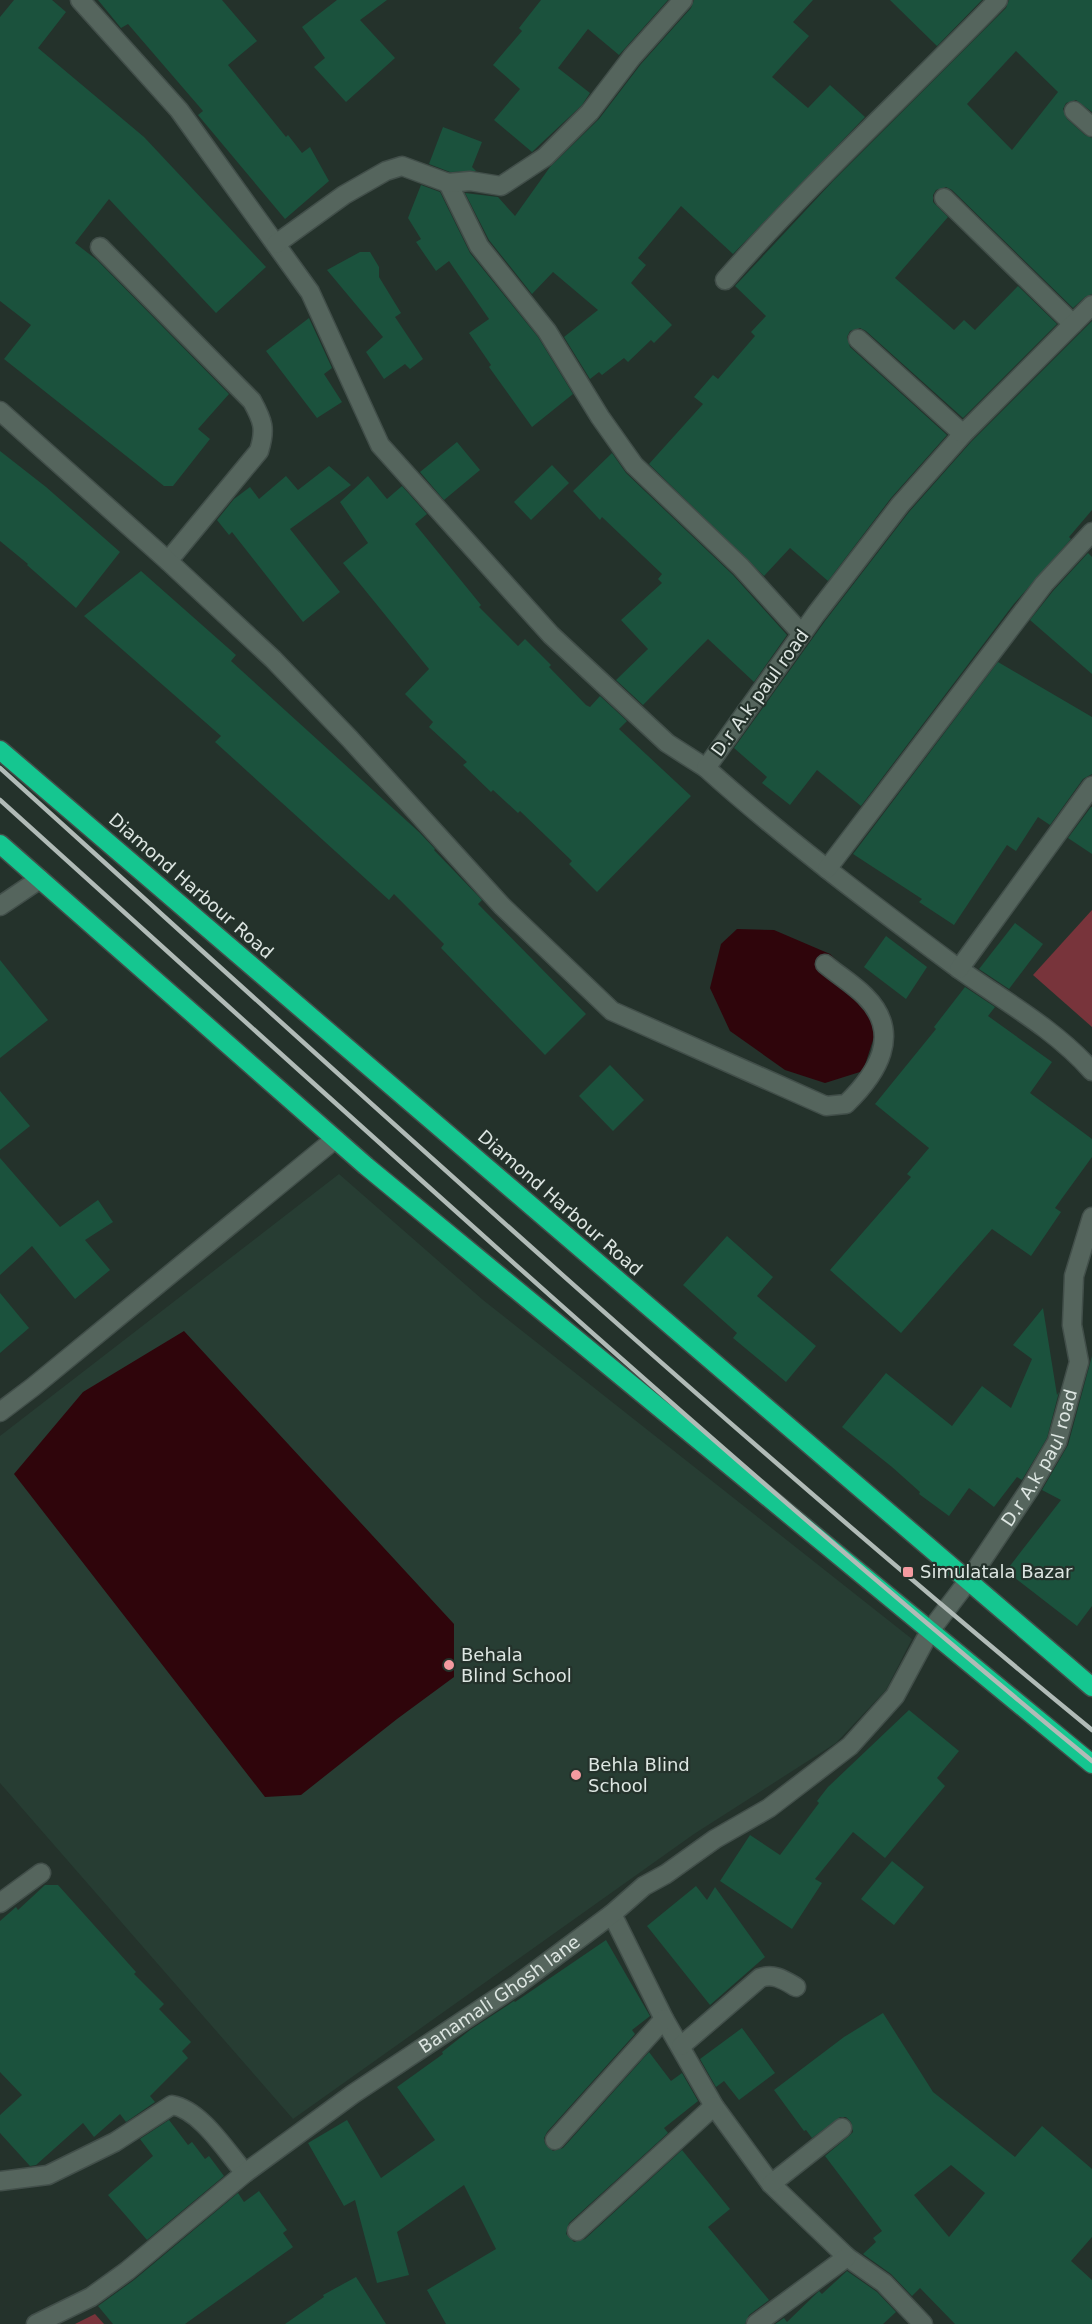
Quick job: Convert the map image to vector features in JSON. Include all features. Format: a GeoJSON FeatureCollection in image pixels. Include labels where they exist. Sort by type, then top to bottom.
{"type":"FeatureCollection","features":[{"type":"Feature","properties":{"kind":"highway","name":"Diamond Harbour Road"},"geometry":{"type":"LineString","coordinates":[[0,750],[1092,1687]]}},
{"type":"Feature","properties":{"kind":"highway"},"geometry":{"type":"LineString","coordinates":[[0,844],[335,1139],[1092,1764]]}},
{"type":"Feature","properties":{"kind":"street"},"geometry":{"type":"LineString","coordinates":[[80,0],[179,110],[310,292],[380,445],[551,635],[667,743],[706,768]]}},
{"type":"Feature","properties":{"kind":"street"},"geometry":{"type":"LineString","coordinates":[[725,280],[776,223],[851,146],[998,0]]}},
{"type":"Feature","properties":{"kind":"street"},"geometry":{"type":"LineString","coordinates":[[276,244],[344,195],[386,171],[402,166],[448,183],[470,181],[501,186],[545,157],[590,112],[674,3]]}},
{"type":"Feature","properties":{"kind":"street"},"geometry":{"type":"LineString","coordinates":[[1074,111],[1092,128]]}},
{"type":"Feature","properties":{"kind":"street"},"geometry":{"type":"LineString","coordinates":[[448,183],[479,246],[547,331],[600,417],[634,465],[741,567],[802,634]]}},
{"type":"Feature","properties":{"kind":"street"},"geometry":{"type":"LineString","coordinates":[[944,198],[1072,324]]}},
{"type":"Feature","properties":{"kind":"street"},"geometry":{"type":"LineString","coordinates":[[100,247],[252,401],[262,420],[264,437],[259,451],[168,561]]}},
{"type":"Feature","properties":{"kind":"street","name":"D.r A.k paul road"},"geometry":{"type":"LineString","coordinates":[[1092,305],[963,434],[900,505],[802,634],[706,768],[797,847],[959,969],[1075,1051],[1092,1071]]}},
{"type":"Feature","properties":{"kind":"street"},"geometry":{"type":"LineString","coordinates":[[858,339],[963,434]]}},
{"type":"Feature","properties":{"kind":"street"},"geometry":{"type":"LineString","coordinates":[[0,411],[168,561],[273,659],[350,739],[502,906],[612,1011],[826,1106],[846,1104],[873,1072],[885,1045],[881,1021],[866,997],[825,964]]}},
{"type":"Feature","properties":{"kind":"street"},"geometry":{"type":"LineString","coordinates":[[826,869],[1044,584],[1092,532]]}},
{"type":"Feature","properties":{"kind":"street"},"geometry":{"type":"LineString","coordinates":[[959,969],[1092,786]]}},
{"type":"Feature","properties":{"kind":"street"},"geometry":{"type":"LineString","coordinates":[[0,906],[39,879]]}},
{"type":"Feature","properties":{"kind":"street"},"geometry":{"type":"LineString","coordinates":[[0,1412],[335,1139]]}},
{"type":"Feature","properties":{"kind":"street","name":"D.r A.k paul road"},"geometry":{"type":"LineString","coordinates":[[930,1631],[968,1581],[1029,1490],[1057,1442],[1079,1362],[1071,1325],[1074,1276],[1092,1217]]}},
{"type":"Feature","properties":{"kind":"street","name":"Banamali Ghosh lane"},"geometry":{"type":"LineString","coordinates":[[36,2324],[90,2297],[127,2271],[245,2173],[353,2094],[518,1985],[612,1914],[644,1886],[666,1874],[715,1839],[769,1808],[850,1746],[895,1696],[930,1631]]}},
{"type":"Feature","properties":{"kind":"street"},"geometry":{"type":"LineString","coordinates":[[0,1903],[41,1873]]}},
{"type":"Feature","properties":{"kind":"street"},"geometry":{"type":"LineString","coordinates":[[612,1914],[664,2019],[714,2106],[771,2184],[847,2257],[884,2283],[923,2324]]}},
{"type":"Feature","properties":{"kind":"street"},"geometry":{"type":"LineString","coordinates":[[681,2046],[760,1978],[768,1975],[780,1978],[796,1987]]}},
{"type":"Feature","properties":{"kind":"street"},"geometry":{"type":"LineString","coordinates":[[555,2140],[664,2019]]}},
{"type":"Feature","properties":{"kind":"street"},"geometry":{"type":"LineString","coordinates":[[0,2181],[48,2175],[115,2142],[172,2105],[184,2107],[198,2118],[245,2173]]}},
{"type":"Feature","properties":{"kind":"street"},"geometry":{"type":"LineString","coordinates":[[577,2231],[714,2106]]}},
{"type":"Feature","properties":{"kind":"street"},"geometry":{"type":"LineString","coordinates":[[771,2184],[842,2128]]}},
{"type":"Feature","properties":{"kind":"street"},"geometry":{"type":"LineString","coordinates":[[756,2324],[847,2257]]}},
{"type":"Feature","properties":{"kind":"shaded area"},"geometry":{"type":"Polygon","coordinates":[[[1092,910],[1092,1027],[1033,975],[1092,910]]]}},
{"type":"Feature","properties":{"kind":"shaded area"},"geometry":{"type":"Polygon","coordinates":[[[737,929],[774,930],[830,954],[884,1006],[863,1071],[825,1083],[785,1070],[730,1031],[710,988],[721,944],[737,929]]]}},
{"type":"Feature","properties":{"kind":"shaded area","name":"Behala Blind School"},"geometry":{"type":"Polygon","coordinates":[[[339,1174],[483,1300],[912,1639],[886,1690],[836,1743],[694,1834],[293,2119],[0,1783],[0,1436],[339,1174]]]}},
{"type":"Feature","properties":{"kind":"shaded area"},"geometry":{"type":"Polygon","coordinates":[[[184,1331],[454,1624],[454,1677],[301,1795],[265,1797],[14,1474],[83,1392],[184,1331]]]}},
{"type":"Feature","properties":{"kind":"shaded area"},"geometry":{"type":"Polygon","coordinates":[[[95,2314],[104,2324],[75,2324],[95,2314]]]}},
{"type":"Feature","properties":{"kind":"building"},"geometry":{"type":"Polygon","coordinates":[[[14,0],[52,0],[66,12],[38,48],[144,137],[266,267],[216,313],[109,199],[75,243],[97,260],[229,394],[198,429],[210,439],[173,486],[164,486],[4,359],[31,325],[0,301],[0,17],[14,0]]]}},
{"type":"Feature","properties":{"kind":"building"},"geometry":{"type":"Polygon","coordinates":[[[98,0],[222,0],[257,41],[228,65],[286,137],[288,135],[302,153],[310,147],[329,181],[285,219],[198,115],[203,111],[128,24],[121,28],[98,0]]]}},
{"type":"Feature","properties":{"kind":"building"},"geometry":{"type":"Polygon","coordinates":[[[337,0],[387,0],[360,20],[395,58],[346,102],[314,67],[325,58],[302,27],[337,0]]]}},
{"type":"Feature","properties":{"kind":"building"},"geometry":{"type":"Polygon","coordinates":[[[541,0],[668,0],[619,55],[588,29],[558,68],[590,93],[582,105],[532,152],[494,120],[520,89],[493,65],[522,31],[519,28],[541,0]]]}},
{"type":"Feature","properties":{"kind":"building"},"geometry":{"type":"Polygon","coordinates":[[[694,0],[813,0],[793,22],[809,36],[772,77],[808,108],[830,85],[865,117],[733,254],[681,206],[638,258],[646,265],[631,283],[672,325],[654,343],[651,340],[628,362],[624,358],[602,375],[599,372],[590,379],[564,337],[598,310],[553,272],[532,294],[489,240],[465,193],[498,197],[515,216],[550,167],[599,119],[641,64],[691,8],[694,0]]]}},
{"type":"Feature","properties":{"kind":"building"},"geometry":{"type":"Polygon","coordinates":[[[890,0],[982,0],[937,46],[890,0]]]}},
{"type":"Feature","properties":{"kind":"building"},"geometry":{"type":"Polygon","coordinates":[[[1009,0],[1092,0],[1092,112],[1076,100],[1066,103],[1063,109],[1067,119],[1085,135],[1092,138],[1092,294],[1073,308],[952,190],[946,187],[936,190],[933,202],[948,217],[895,278],[954,330],[964,320],[975,330],[1018,286],[1057,324],[963,418],[866,331],[860,328],[850,331],[847,337],[850,347],[947,435],[891,498],[828,581],[790,548],[764,576],[649,464],[703,404],[694,397],[713,375],[718,379],[755,336],[751,332],[766,316],[735,286],[833,181],[1006,8],[1009,0]],[[1016,51],[967,104],[1012,150],[1058,92],[1016,51]]]}},
{"type":"Feature","properties":{"kind":"building"},"geometry":{"type":"Polygon","coordinates":[[[443,127],[482,142],[472,167],[476,171],[450,172],[429,164],[443,127]]]}},
{"type":"Feature","properties":{"kind":"building"},"geometry":{"type":"Polygon","coordinates":[[[421,185],[440,192],[470,253],[538,337],[573,394],[532,427],[489,367],[491,365],[469,333],[489,319],[449,261],[436,271],[416,242],[421,239],[408,218],[421,185]]]}},
{"type":"Feature","properties":{"kind":"building"},"geometry":{"type":"Polygon","coordinates":[[[360,252],[370,252],[379,267],[379,277],[401,313],[395,317],[423,359],[410,369],[405,364],[384,379],[366,352],[383,337],[327,270],[360,252]]]}},
{"type":"Feature","properties":{"kind":"building"},"geometry":{"type":"Polygon","coordinates":[[[309,318],[332,368],[324,374],[342,402],[317,418],[266,351],[309,318]]]}},
{"type":"Feature","properties":{"kind":"building"},"geometry":{"type":"Polygon","coordinates":[[[1092,321],[1092,510],[1069,537],[1071,539],[1013,605],[861,806],[817,770],[790,805],[762,783],[767,777],[734,748],[825,621],[909,512],[971,442],[1092,321]]]}},
{"type":"Feature","properties":{"kind":"building"},"geometry":{"type":"Polygon","coordinates":[[[457,442],[480,470],[444,500],[420,472],[457,442]]]}},
{"type":"Feature","properties":{"kind":"building"},"geometry":{"type":"Polygon","coordinates":[[[0,451],[46,487],[120,552],[76,608],[0,541],[0,451]]]}},
{"type":"Feature","properties":{"kind":"building"},"geometry":{"type":"Polygon","coordinates":[[[612,453],[626,473],[733,575],[787,635],[754,682],[708,639],[643,705],[616,680],[648,649],[621,620],[662,583],[658,579],[662,574],[602,517],[600,520],[573,491],[612,453]]]}},
{"type":"Feature","properties":{"kind":"building"},"geometry":{"type":"Polygon","coordinates":[[[552,465],[569,483],[531,520],[514,502],[552,465]]]}},
{"type":"Feature","properties":{"kind":"building"},"geometry":{"type":"Polygon","coordinates":[[[329,466],[351,485],[290,529],[340,592],[303,622],[232,532],[229,535],[217,520],[234,499],[250,487],[259,499],[286,476],[298,490],[329,466]]]}},
{"type":"Feature","properties":{"kind":"building"},"geometry":{"type":"Polygon","coordinates":[[[368,476],[387,499],[402,486],[427,514],[415,524],[481,605],[479,607],[518,646],[525,639],[586,705],[590,707],[600,696],[627,721],[619,729],[691,796],[597,892],[569,864],[572,861],[520,811],[518,813],[493,790],[491,792],[463,765],[467,762],[429,727],[433,722],[405,694],[429,669],[343,563],[368,543],[340,502],[368,476]]]}},
{"type":"Feature","properties":{"kind":"building"},"geometry":{"type":"Polygon","coordinates":[[[1088,553],[1092,557],[1092,674],[1030,620],[1088,553]]]}},
{"type":"Feature","properties":{"kind":"building"},"geometry":{"type":"Polygon","coordinates":[[[141,571],[236,655],[231,661],[419,832],[482,900],[478,904],[586,1014],[545,1055],[441,948],[444,944],[394,894],[389,900],[215,742],[221,736],[84,616],[141,571]]]}},
{"type":"Feature","properties":{"kind":"building"},"geometry":{"type":"Polygon","coordinates":[[[998,662],[1092,717],[1092,774],[1083,779],[1050,825],[1038,817],[1016,851],[1007,845],[954,925],[919,902],[922,899],[853,854],[998,662]]]}},
{"type":"Feature","properties":{"kind":"building"},"geometry":{"type":"Polygon","coordinates":[[[1092,807],[1092,854],[1068,838],[1092,807]]]}},
{"type":"Feature","properties":{"kind":"building"},"geometry":{"type":"Polygon","coordinates":[[[1015,923],[1043,944],[1009,989],[979,969],[1015,923]]]}},
{"type":"Feature","properties":{"kind":"building"},"geometry":{"type":"Polygon","coordinates":[[[886,936],[927,967],[906,999],[864,967],[886,936]]]}},
{"type":"Feature","properties":{"kind":"building"},"geometry":{"type":"Polygon","coordinates":[[[0,960],[48,1020],[0,1058],[0,960]]]}},
{"type":"Feature","properties":{"kind":"building"},"geometry":{"type":"Polygon","coordinates":[[[965,987],[995,1007],[988,1016],[1052,1062],[1030,1093],[1092,1139],[1092,1157],[1055,1208],[1061,1212],[1031,1256],[992,1229],[901,1333],[830,1270],[911,1177],[907,1174],[929,1148],[875,1104],[936,1029],[934,1027],[965,987]]]}},
{"type":"Feature","properties":{"kind":"building"},"geometry":{"type":"Polygon","coordinates":[[[610,1065],[644,1100],[613,1131],[579,1096],[610,1065]]]}},
{"type":"Feature","properties":{"kind":"building"},"geometry":{"type":"Polygon","coordinates":[[[0,1091],[30,1126],[0,1150],[0,1091]]]}},
{"type":"Feature","properties":{"kind":"building"},"geometry":{"type":"Polygon","coordinates":[[[0,1158],[60,1227],[98,1200],[113,1222],[85,1240],[110,1270],[75,1299],[32,1246],[0,1275],[0,1158]]]}},
{"type":"Feature","properties":{"kind":"building"},"geometry":{"type":"Polygon","coordinates":[[[727,1236],[773,1277],[757,1296],[816,1346],[786,1382],[733,1338],[737,1333],[683,1285],[727,1236]]]}},
{"type":"Feature","properties":{"kind":"building"},"geometry":{"type":"Polygon","coordinates":[[[0,1293],[29,1328],[0,1353],[0,1293]]]}},
{"type":"Feature","properties":{"kind":"building"},"geometry":{"type":"Polygon","coordinates":[[[1043,1308],[1057,1395],[1059,1392],[1047,1438],[1022,1480],[1017,1477],[994,1507],[969,1488],[949,1516],[919,1494],[920,1492],[892,1467],[842,1427],[886,1373],[952,1426],[982,1386],[1011,1408],[1032,1359],[1013,1345],[1043,1308]]]}},
{"type":"Feature","properties":{"kind":"building"},"geometry":{"type":"Polygon","coordinates":[[[1092,1356],[1092,1606],[1077,1626],[1006,1571],[1061,1500],[1042,1490],[1068,1445],[1092,1356]]]}},
{"type":"Feature","properties":{"kind":"building"},"geometry":{"type":"Polygon","coordinates":[[[909,1710],[959,1751],[937,1778],[945,1786],[885,1858],[853,1832],[815,1879],[822,1883],[792,1929],[720,1881],[750,1835],[780,1855],[819,1803],[817,1801],[828,1787],[909,1710]]]}},
{"type":"Feature","properties":{"kind":"building"},"geometry":{"type":"Polygon","coordinates":[[[892,1861],[924,1887],[894,1925],[861,1899],[892,1861]]]}},
{"type":"Feature","properties":{"kind":"building"},"geometry":{"type":"Polygon","coordinates":[[[45,1885],[58,1885],[136,1972],[134,1974],[164,2004],[159,2009],[191,2042],[182,2051],[188,2058],[150,2096],[155,2102],[126,2122],[120,2114],[94,2137],[83,2123],[36,2165],[30,2166],[0,2133],[0,2115],[22,2095],[0,2072],[0,1921],[16,1907],[18,1910],[45,1885]]]}},
{"type":"Feature","properties":{"kind":"building"},"geometry":{"type":"Polygon","coordinates":[[[696,1886],[707,1900],[715,1887],[765,1957],[710,2005],[647,1926],[696,1886]]]}},
{"type":"Feature","properties":{"kind":"building"},"geometry":{"type":"Polygon","coordinates":[[[606,1940],[650,2016],[632,2030],[635,2034],[547,2132],[544,2138],[545,2144],[553,2151],[563,2148],[649,2052],[671,2081],[682,2073],[698,2101],[664,2128],[668,2133],[569,2223],[566,2234],[574,2242],[585,2239],[682,2150],[730,2209],[708,2227],[769,2300],[749,2315],[745,2324],[446,2324],[427,2290],[496,2249],[464,2185],[397,2232],[409,2275],[377,2283],[355,2200],[344,2206],[308,2143],[347,2120],[381,2178],[435,2140],[397,2087],[443,2054],[442,2052],[470,2030],[606,1940]]]}},
{"type":"Feature","properties":{"kind":"building"},"geometry":{"type":"Polygon","coordinates":[[[883,2013],[933,2092],[1015,2157],[1042,2126],[1092,2169],[1092,2237],[1071,2261],[1092,2280],[1092,2324],[955,2324],[920,2288],[912,2296],[891,2274],[863,2254],[876,2242],[873,2238],[882,2231],[825,2156],[853,2132],[851,2122],[846,2117],[840,2117],[812,2138],[806,2130],[804,2131],[774,2090],[844,2037],[883,2013]],[[951,2165],[914,2195],[949,2237],[985,2193],[951,2165]]]}},
{"type":"Feature","properties":{"kind":"building"},"geometry":{"type":"Polygon","coordinates":[[[742,2028],[775,2073],[739,2100],[724,2081],[716,2087],[700,2059],[742,2028]]]}},
{"type":"Feature","properties":{"kind":"building"},"geometry":{"type":"Polygon","coordinates":[[[169,2120],[188,2145],[192,2142],[205,2159],[209,2156],[224,2176],[147,2240],[108,2195],[153,2156],[140,2139],[169,2120]]]}},
{"type":"Feature","properties":{"kind":"building"},"geometry":{"type":"Polygon","coordinates":[[[259,2191],[287,2230],[283,2233],[293,2247],[185,2324],[113,2324],[98,2306],[134,2280],[238,2193],[244,2202],[259,2191]]]}},
{"type":"Feature","properties":{"kind":"building"},"geometry":{"type":"Polygon","coordinates":[[[847,2271],[877,2292],[896,2312],[883,2324],[775,2324],[784,2318],[787,2322],[819,2291],[822,2294],[847,2271]]]}},
{"type":"Feature","properties":{"kind":"building"},"geometry":{"type":"Polygon","coordinates":[[[356,2277],[386,2324],[285,2324],[324,2297],[323,2295],[356,2277]]]}},
{"type":"Feature","properties":{"kind":"railway"},"geometry":{"type":"LineString","coordinates":[[0,768],[677,1376],[952,1614],[1092,1730]]}},
{"type":"Feature","properties":{"kind":"railway"},"geometry":{"type":"LineString","coordinates":[[0,800],[540,1287],[814,1527],[1092,1761]]}},
{"type":"Feature","properties":{"kind":"place","name":"Simulatala Bazar"},"geometry":{"type":"Point","coordinates":[908,1572]}},
{"type":"Feature","properties":{"kind":"place","name":"Behala Blind School"},"geometry":{"type":"Point","coordinates":[449,1665]}},
{"type":"Feature","properties":{"kind":"place","name":"Behla Blind School"},"geometry":{"type":"Point","coordinates":[576,1775]}}]}
